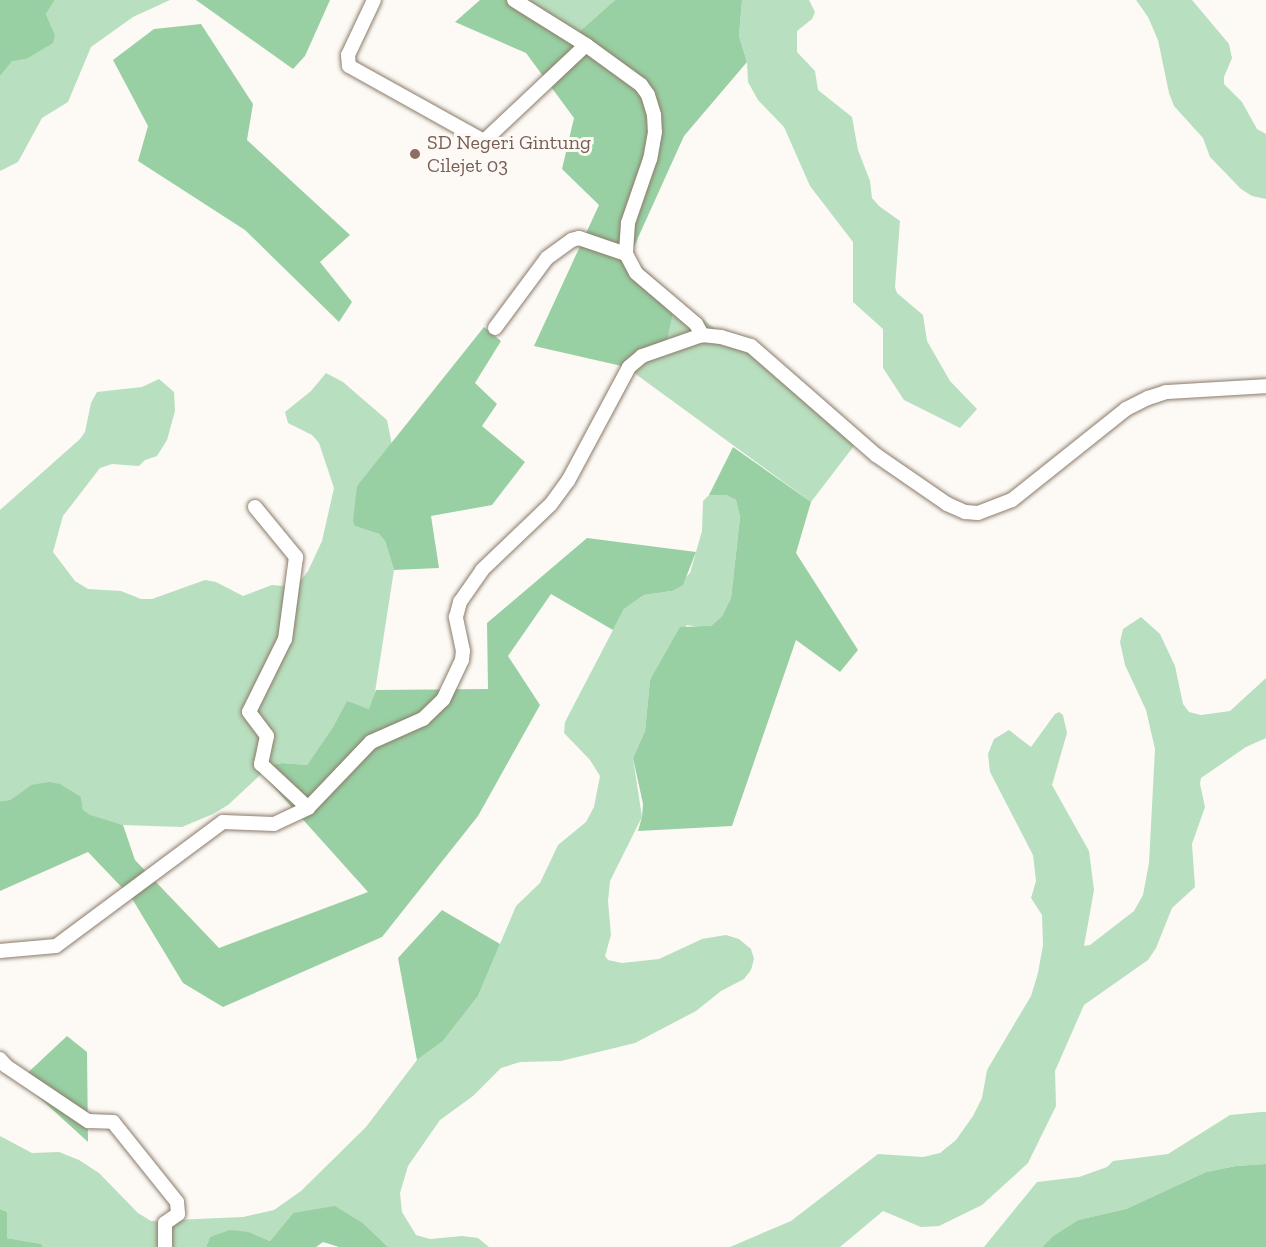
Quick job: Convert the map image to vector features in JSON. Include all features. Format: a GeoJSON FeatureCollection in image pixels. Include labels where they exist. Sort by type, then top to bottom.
{"type":"FeatureCollection","features":[{"type":"Feature","properties":{"kind":"street"},"geometry":{"type":"LineString","coordinates":[[374,0],[348,55],[349,66],[484,141],[586,45]]}},
{"type":"Feature","properties":{"kind":"street"},"geometry":{"type":"LineString","coordinates":[[514,0],[586,45],[641,85],[648,95],[654,115],[650,159],[628,223],[626,254],[636,273],[696,324],[702,335]]}},
{"type":"Feature","properties":{"kind":"street"},"geometry":{"type":"LineString","coordinates":[[495,328],[547,258],[572,240],[579,238],[626,254]]}},
{"type":"Feature","properties":{"kind":"street"},"geometry":{"type":"LineString","coordinates":[[0,951],[56,946],[223,822],[274,824],[308,808],[371,742],[423,719],[443,700],[462,660],[463,651],[456,617],[460,602],[482,570],[551,504],[589,447],[629,367],[642,356],[702,335],[721,336],[752,346],[876,455],[947,504],[965,512],[978,513],[1012,500],[1126,409],[1148,398],[1166,392],[1266,386]]}},
{"type":"Feature","properties":{"kind":"street"},"geometry":{"type":"LineString","coordinates":[[255,507],[296,557],[285,639],[249,712],[267,736],[261,764],[308,808]]}},
{"type":"Feature","properties":{"kind":"street"},"geometry":{"type":"LineString","coordinates":[[0,1059],[6,1066],[88,1121],[114,1122],[177,1202],[178,1214],[165,1223],[165,1247]]}},
{"type":"Feature","properties":{"kind":"green space"},"geometry":{"type":"Polygon","coordinates":[[[0,0],[55,0],[46,14],[55,35],[53,43],[26,59],[12,61],[0,76],[0,0]]]}},
{"type":"Feature","properties":{"kind":"green space"},"geometry":{"type":"Polygon","coordinates":[[[55,0],[170,0],[133,17],[91,47],[68,102],[42,118],[18,162],[0,171],[0,76],[12,60],[26,59],[55,35],[46,14],[55,0]]]}},
{"type":"Feature","properties":{"kind":"green space"},"geometry":{"type":"Polygon","coordinates":[[[196,0],[330,0],[305,56],[293,69],[196,0]]]}},
{"type":"Feature","properties":{"kind":"green space"},"geometry":{"type":"Polygon","coordinates":[[[480,0],[522,0],[579,32],[615,0],[742,0],[739,36],[747,62],[684,136],[632,251],[639,265],[676,298],[665,349],[626,367],[534,346],[599,205],[562,169],[574,118],[526,53],[455,22],[480,0]]]}},
{"type":"Feature","properties":{"kind":"green space"},"geometry":{"type":"Polygon","coordinates":[[[522,0],[615,0],[579,32],[522,0]]]}},
{"type":"Feature","properties":{"kind":"green space"},"geometry":{"type":"Polygon","coordinates":[[[742,0],[809,0],[815,12],[812,19],[797,31],[797,52],[815,71],[818,90],[852,117],[858,150],[870,181],[872,198],[900,221],[895,287],[897,293],[923,315],[927,341],[950,381],[977,409],[960,428],[904,400],[883,368],[883,329],[853,302],[853,242],[810,186],[784,127],[758,100],[748,82],[747,62],[739,36],[742,0]]]}},
{"type":"Feature","properties":{"kind":"green space"},"geometry":{"type":"Polygon","coordinates":[[[1136,0],[1192,0],[1229,44],[1232,58],[1224,77],[1224,84],[1242,102],[1257,129],[1266,134],[1266,199],[1252,196],[1241,189],[1210,157],[1203,138],[1174,106],[1158,40],[1148,17],[1136,0]]]}},
{"type":"Feature","properties":{"kind":"green space"},"geometry":{"type":"Polygon","coordinates":[[[201,24],[253,104],[247,140],[350,235],[320,262],[352,302],[339,322],[245,230],[138,161],[148,126],[113,60],[154,29],[201,24]]]}},
{"type":"Feature","properties":{"kind":"green space"},"geometry":{"type":"Polygon","coordinates":[[[676,298],[714,328],[760,344],[823,415],[860,438],[811,502],[626,367],[676,298]]]}},
{"type":"Feature","properties":{"kind":"green space"},"geometry":{"type":"Polygon","coordinates":[[[484,327],[501,341],[475,383],[497,404],[482,426],[525,462],[492,505],[431,516],[439,568],[394,570],[385,541],[379,534],[355,526],[353,521],[357,486],[484,327]]]}},
{"type":"Feature","properties":{"kind":"green space"},"geometry":{"type":"Polygon","coordinates":[[[326,373],[343,382],[387,420],[392,445],[357,486],[355,526],[379,534],[385,541],[394,570],[373,705],[369,709],[347,702],[307,765],[282,763],[271,765],[228,805],[182,827],[123,825],[90,816],[83,811],[81,797],[31,785],[10,800],[0,801],[0,510],[80,439],[85,432],[91,403],[97,392],[142,387],[159,379],[174,392],[175,411],[167,440],[157,456],[145,460],[139,466],[112,464],[100,468],[63,516],[53,552],[75,581],[88,589],[121,591],[141,599],[152,599],[205,580],[216,582],[243,596],[272,585],[296,587],[308,571],[322,541],[334,488],[319,443],[312,435],[288,423],[285,412],[311,391],[326,373]]]}},
{"type":"Feature","properties":{"kind":"green space"},"geometry":{"type":"Polygon","coordinates":[[[733,447],[811,502],[796,553],[858,650],[840,672],[796,640],[732,826],[638,831],[643,804],[633,758],[645,731],[650,680],[680,627],[711,626],[722,616],[731,598],[740,517],[736,500],[726,495],[709,495],[733,447]]]}},
{"type":"Feature","properties":{"kind":"green space"},"geometry":{"type":"Polygon","coordinates":[[[709,495],[726,495],[736,500],[740,517],[731,598],[722,616],[711,626],[705,628],[687,625],[650,680],[645,731],[633,758],[642,817],[610,881],[608,901],[611,935],[605,956],[608,960],[622,963],[659,959],[702,939],[726,935],[739,939],[751,949],[754,959],[751,970],[744,979],[721,991],[696,1011],[635,1043],[561,1061],[520,1062],[501,1068],[473,1096],[440,1120],[408,1166],[400,1193],[402,1212],[416,1235],[430,1239],[462,1236],[478,1238],[489,1247],[388,1247],[364,1224],[293,1213],[270,1241],[249,1232],[210,1237],[206,1247],[43,1247],[40,1244],[7,1238],[7,1212],[0,1209],[0,1136],[32,1153],[59,1152],[79,1160],[99,1173],[138,1213],[151,1221],[243,1217],[274,1210],[301,1191],[366,1127],[417,1060],[443,1041],[478,996],[516,906],[540,883],[558,845],[586,822],[594,807],[600,776],[590,760],[564,733],[565,722],[624,609],[644,595],[672,591],[690,573],[702,531],[703,501],[709,495]]]}},
{"type":"Feature","properties":{"kind":"green space"},"geometry":{"type":"Polygon","coordinates":[[[587,538],[696,552],[683,585],[672,591],[644,595],[624,609],[613,630],[551,594],[508,656],[540,705],[478,816],[382,937],[223,1007],[183,983],[131,897],[88,852],[0,891],[0,801],[10,800],[31,785],[49,782],[60,784],[81,797],[83,810],[90,815],[123,825],[135,860],[219,948],[368,892],[262,774],[271,765],[282,763],[307,765],[333,727],[347,701],[369,709],[376,690],[488,689],[487,623],[587,538]]]}},
{"type":"Feature","properties":{"kind":"green space"},"geometry":{"type":"Polygon","coordinates":[[[1141,617],[1160,634],[1175,666],[1183,704],[1189,712],[1201,715],[1230,711],[1266,678],[1266,738],[1246,747],[1201,778],[1200,784],[1205,807],[1192,844],[1195,887],[1172,908],[1156,948],[1148,960],[1084,1005],[1055,1071],[1056,1106],[1028,1163],[982,1205],[939,1226],[921,1227],[883,1211],[840,1247],[730,1247],[791,1221],[878,1154],[923,1157],[940,1153],[956,1140],[973,1116],[982,1098],[987,1070],[1031,996],[1043,945],[1042,915],[1031,898],[1036,881],[1033,855],[990,772],[988,754],[994,739],[1009,730],[1031,747],[1055,714],[1059,712],[1063,715],[1067,733],[1052,785],[1089,851],[1094,890],[1084,946],[1090,945],[1134,911],[1143,895],[1149,863],[1155,749],[1146,710],[1125,665],[1120,642],[1123,629],[1141,617]]]}},
{"type":"Feature","properties":{"kind":"green space"},"geometry":{"type":"Polygon","coordinates":[[[442,910],[500,944],[478,996],[443,1041],[417,1060],[398,958],[442,910]]]}},
{"type":"Feature","properties":{"kind":"green space"},"geometry":{"type":"Polygon","coordinates":[[[67,1036],[87,1052],[88,1142],[20,1080],[67,1036]]]}},
{"type":"Feature","properties":{"kind":"green space"},"geometry":{"type":"Polygon","coordinates":[[[1266,1112],[1266,1164],[1236,1166],[1206,1172],[1126,1209],[1078,1220],[1053,1236],[1042,1247],[984,1247],[1037,1182],[1079,1177],[1107,1167],[1113,1161],[1168,1154],[1230,1115],[1266,1112]]]}},
{"type":"Feature","properties":{"kind":"green space"},"geometry":{"type":"Polygon","coordinates":[[[1266,1164],[1266,1247],[1042,1247],[1053,1236],[1078,1220],[1126,1209],[1206,1172],[1236,1166],[1266,1164]]]}},
{"type":"Feature","properties":{"kind":"green space"},"geometry":{"type":"Polygon","coordinates":[[[335,1206],[364,1224],[388,1247],[339,1247],[323,1242],[316,1247],[206,1247],[210,1237],[230,1230],[249,1232],[270,1241],[293,1213],[335,1206]]]}},
{"type":"Feature","properties":{"kind":"green space"},"geometry":{"type":"Polygon","coordinates":[[[0,1209],[7,1212],[7,1238],[41,1244],[43,1247],[0,1247],[0,1209]]]}},
{"type":"Feature","properties":{"kind":"place","name":"SD Negeri Gintung Cilejet 03"},"geometry":{"type":"Point","coordinates":[415,154]}}]}
